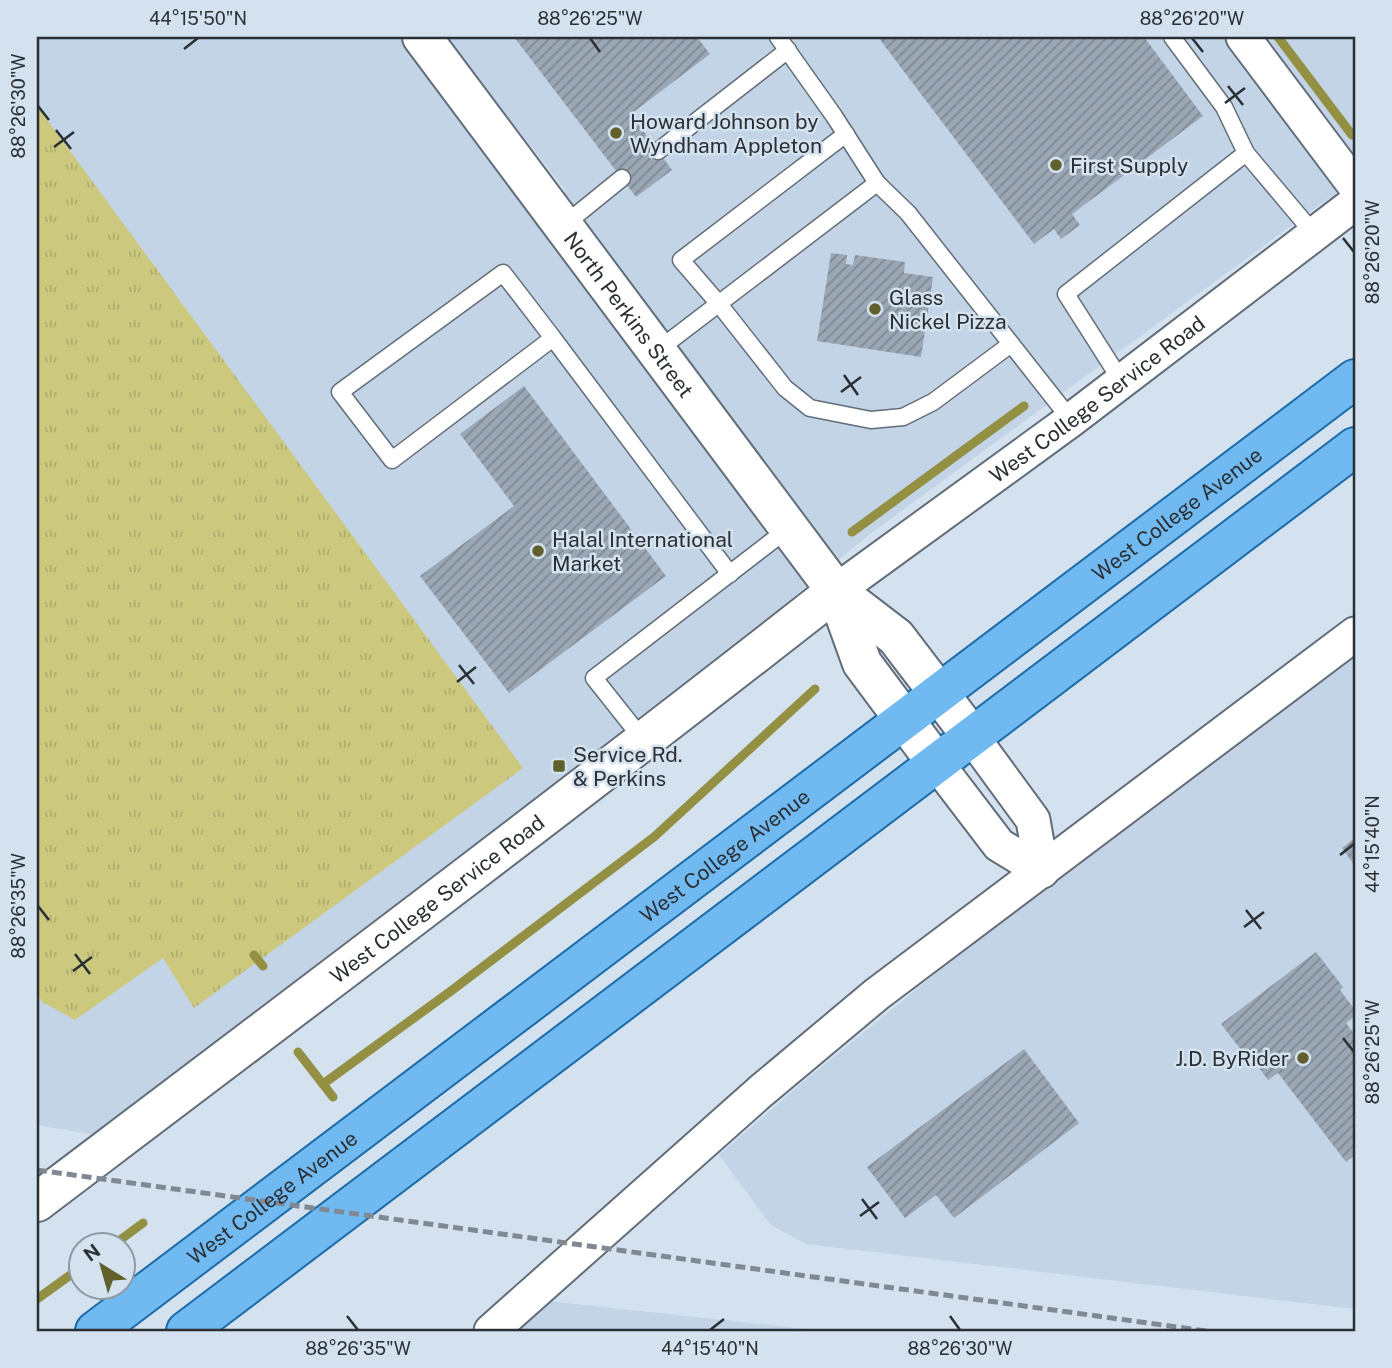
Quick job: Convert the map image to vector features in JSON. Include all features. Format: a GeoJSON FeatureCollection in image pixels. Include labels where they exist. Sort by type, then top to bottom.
{"type":"FeatureCollection","features":[{"type":"Feature","properties":{"kind":"main road","name":"West College Avenue"},"geometry":{"type":"LineString","coordinates":[[95,1331],[1355,379]]}},
{"type":"Feature","properties":{"kind":"main road"},"geometry":{"type":"LineString","coordinates":[[186,1331],[938,765],[1355,447]]}},
{"type":"Feature","properties":{"kind":"street","name":"North Perkins Street"},"geometry":{"type":"LineString","coordinates":[[422,37],[836,591]]}},
{"type":"Feature","properties":{"kind":"street"},"geometry":{"type":"LineString","coordinates":[[1243,37],[1355,186]]}},
{"type":"Feature","properties":{"kind":"street","name":"West College Service Road"},"geometry":{"type":"LineString","coordinates":[[37,1202],[644,741],[836,591],[1122,382],[1355,204]]}},
{"type":"Feature","properties":{"kind":"street"},"geometry":{"type":"LineString","coordinates":[[836,591],[896,637],[973,738],[1033,820],[1042,871]]}},
{"type":"Feature","properties":{"kind":"street"},"geometry":{"type":"LineString","coordinates":[[836,591],[862,663],[999,845],[1042,871]]}},
{"type":"Feature","properties":{"kind":"street"},"geometry":{"type":"LineString","coordinates":[[491,1331],[761,1091],[867,1003],[1355,634]]}},
{"type":"Feature","properties":{"kind":"lane"},"geometry":{"type":"LineString","coordinates":[[1172,37],[1224,107],[1246,153],[1315,235]]}},
{"type":"Feature","properties":{"kind":"lane"},"geometry":{"type":"LineString","coordinates":[[658,151],[783,43],[877,183],[908,214],[1071,420]]}},
{"type":"Feature","properties":{"kind":"lane"},"geometry":{"type":"LineString","coordinates":[[846,134],[681,260],[785,388],[810,408],[871,420],[903,416],[933,402],[1011,344]]}},
{"type":"Feature","properties":{"kind":"lane"},"geometry":{"type":"LineString","coordinates":[[1122,382],[1066,294],[1246,153]]}},
{"type":"Feature","properties":{"kind":"lane"},"geometry":{"type":"LineString","coordinates":[[564,225],[622,178]]}},
{"type":"Feature","properties":{"kind":"lane"},"geometry":{"type":"LineString","coordinates":[[658,350],[877,183]]}},
{"type":"Feature","properties":{"kind":"lane"},"geometry":{"type":"LineString","coordinates":[[553,338],[392,460],[340,392],[503,273],[553,338],[730,574]]}},
{"type":"Feature","properties":{"kind":"lane"},"geometry":{"type":"LineString","coordinates":[[644,741],[594,678],[790,527]]}},
{"type":"Feature","properties":{"kind":"shaded area"},"geometry":{"type":"Polygon","coordinates":[[[37,37],[423,37],[550,203],[566,191],[445,37],[1355,37],[1355,179],[870,534],[775,612],[97,1135],[37,1125],[37,37]]]}},
{"type":"Feature","properties":{"kind":"shaded area"},"geometry":{"type":"Polygon","coordinates":[[[1355,656],[1355,1309],[806,1244],[771,1225],[719,1155],[962,952],[1355,656]]]}},
{"type":"Feature","properties":{"kind":"shaded area"},"geometry":{"type":"Polygon","coordinates":[[[529,1299],[823,1331],[491,1331],[529,1299]]]}},
{"type":"Feature","properties":{"kind":"green space"},"geometry":{"type":"Polygon","coordinates":[[[37,106],[523,768],[194,1008],[163,958],[75,1020],[42,1002],[37,994],[37,106]]]}},
{"type":"Feature","properties":{"kind":"building","name":"Howard Johnson by Wyndham Appleton"},"geometry":{"type":"Polygon","coordinates":[[[514,37],[697,37],[710,54],[631,114],[672,170],[636,197],[514,37]]]}},
{"type":"Feature","properties":{"kind":"building","name":"First Supply"},"geometry":{"type":"Polygon","coordinates":[[[878,37],[1144,37],[1203,116],[1072,214],[1080,225],[1061,239],[1054,229],[1034,244],[878,37]]]}},
{"type":"Feature","properties":{"kind":"building","name":"Glass Nickel Pizza"},"geometry":{"type":"Polygon","coordinates":[[[831,253],[847,255],[846,264],[853,265],[855,255],[905,262],[904,273],[933,277],[921,357],[817,341],[831,253]]]}},
{"type":"Feature","properties":{"kind":"building"},"geometry":{"type":"Polygon","coordinates":[[[524,386],[666,576],[509,693],[420,576],[514,506],[460,434],[524,386]]]}},
{"type":"Feature","properties":{"kind":"building"},"geometry":{"type":"Polygon","coordinates":[[[1355,838],[1355,866],[1342,848],[1355,838]]]}},
{"type":"Feature","properties":{"kind":"building","name":"J.D. ByRider"},"geometry":{"type":"Polygon","coordinates":[[[1316,952],[1343,987],[1340,990],[1355,1010],[1355,1016],[1346,1023],[1355,1035],[1355,1155],[1346,1162],[1278,1073],[1268,1080],[1221,1024],[1316,952]]]}},
{"type":"Feature","properties":{"kind":"building"},"geometry":{"type":"Polygon","coordinates":[[[1024,1049],[1079,1123],[954,1218],[936,1195],[905,1218],[867,1167],[1024,1049]]]}},
{"type":"Feature","properties":{"kind":"waterway"},"geometry":{"type":"LineString","coordinates":[[1278,37],[1352,135]]}},
{"type":"Feature","properties":{"kind":"waterway"},"geometry":{"type":"LineString","coordinates":[[852,532],[1024,406]]}},
{"type":"Feature","properties":{"kind":"waterway"},"geometry":{"type":"LineString","coordinates":[[323,1084],[654,837],[815,689]]}},
{"type":"Feature","properties":{"kind":"waterway"},"geometry":{"type":"LineString","coordinates":[[254,955],[263,966]]}},
{"type":"Feature","properties":{"kind":"waterway"},"geometry":{"type":"LineString","coordinates":[[298,1052],[333,1097]]}},
{"type":"Feature","properties":{"kind":"waterway"},"geometry":{"type":"LineString","coordinates":[[131,1232],[143,1223]]}},
{"type":"Feature","properties":{"kind":"waterway"},"geometry":{"type":"LineString","coordinates":[[37,1299],[66,1278]]}},
{"type":"Feature","properties":{"kind":"railway"},"geometry":{"type":"LineString","coordinates":[[37,1170],[1206,1331]]}},
{"type":"Feature","properties":{"kind":"place","name":"Howard Johnson by Wyndham Appleton"},"geometry":{"type":"Point","coordinates":[616,133]}},
{"type":"Feature","properties":{"kind":"place","name":"First Supply"},"geometry":{"type":"Point","coordinates":[1056,165]}},
{"type":"Feature","properties":{"kind":"place","name":"Glass Nickel Pizza"},"geometry":{"type":"Point","coordinates":[875,309]}},
{"type":"Feature","properties":{"kind":"place","name":"Halal International Market"},"geometry":{"type":"Point","coordinates":[538,551]}},
{"type":"Feature","properties":{"kind":"place","name":"Service Rd. & Perkins"},"geometry":{"type":"Point","coordinates":[559,766]}},
{"type":"Feature","properties":{"kind":"place","name":"J.D. ByRider"},"geometry":{"type":"Point","coordinates":[1303,1058]}}]}
